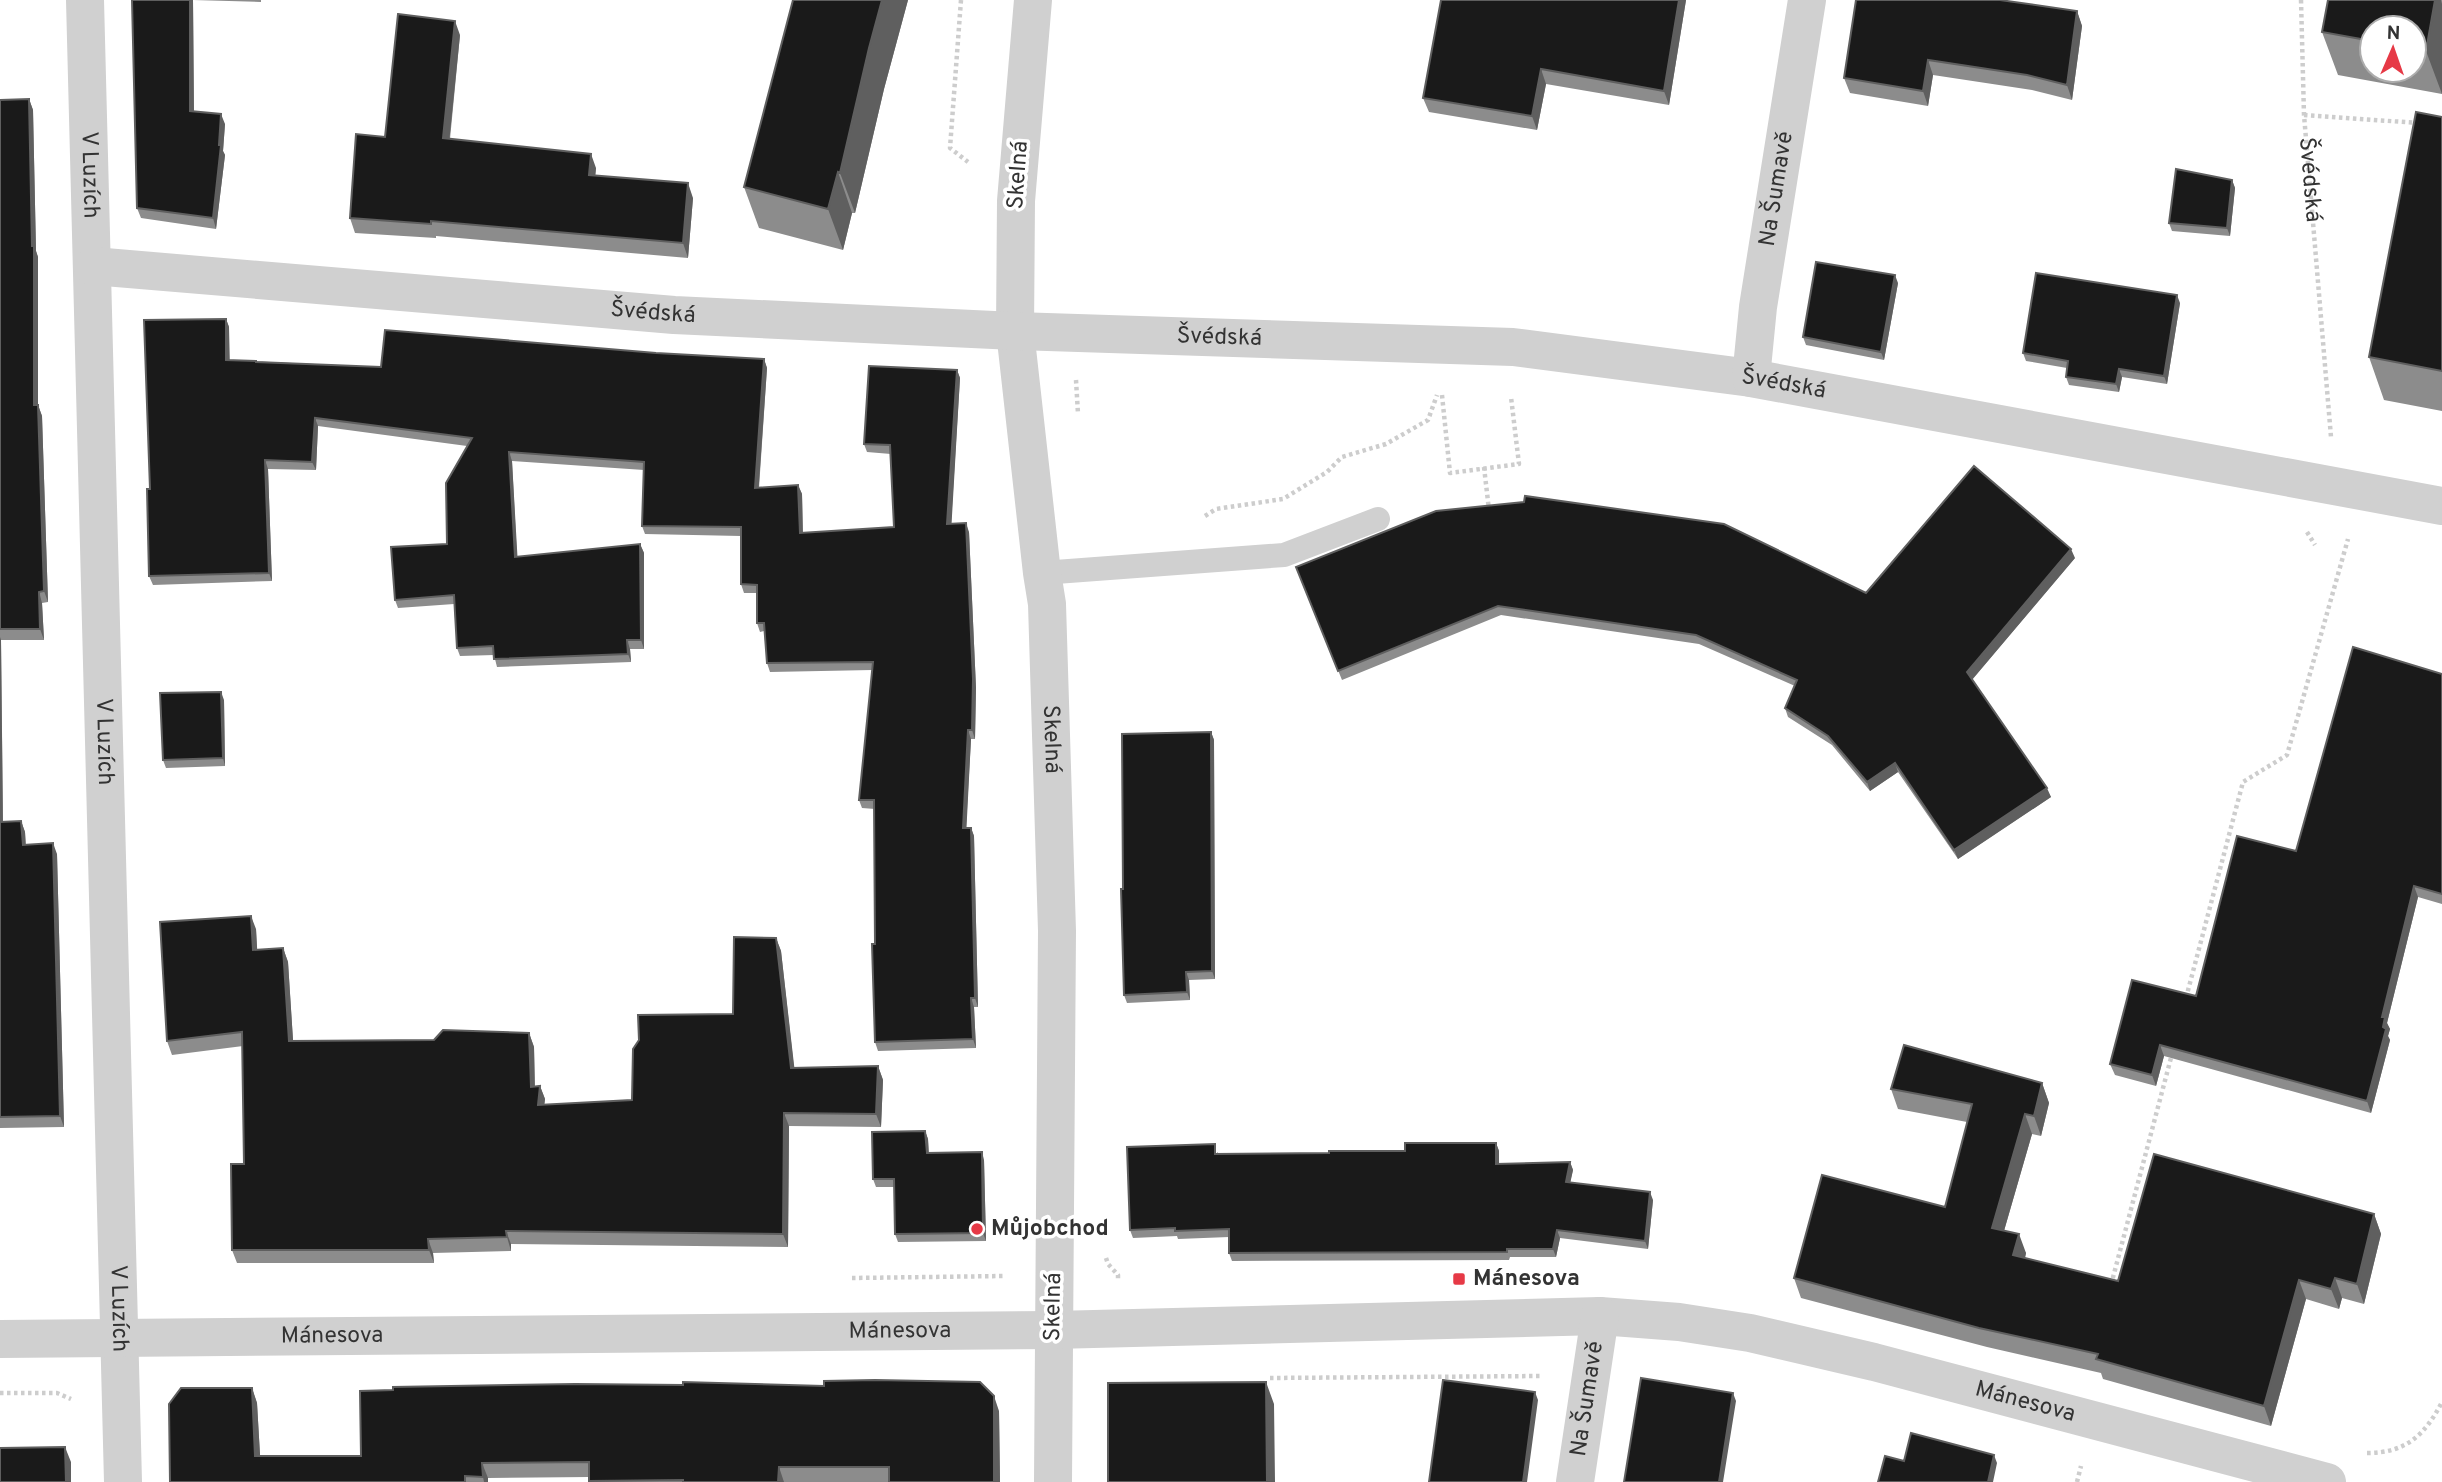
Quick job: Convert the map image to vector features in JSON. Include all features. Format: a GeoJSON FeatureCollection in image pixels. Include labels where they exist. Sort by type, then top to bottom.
{"type":"FeatureCollection","features":[{"type":"Feature","properties":{"kind":"street","name":"V Luzích"},"geometry":{"type":"LineString","coordinates":[[85,0],[123,1482]]}},
{"type":"Feature","properties":{"kind":"street","name":"Skelná"},"geometry":{"type":"LineString","coordinates":[[1033,0],[1016,201],[1015,331],[1047,604],[1057,931],[1053,1482]]}},
{"type":"Feature","properties":{"kind":"street","name":"Na Šumavě"},"geometry":{"type":"LineString","coordinates":[[1751,379],[1758,307],[1807,0]]}},
{"type":"Feature","properties":{"kind":"street","name":"Švédská"},"geometry":{"type":"LineString","coordinates":[[93,266],[674,315],[1015,331],[1513,347],[1751,379],[2442,506]]}},
{"type":"Feature","properties":{"kind":"street","name":"Na Šumavě"},"geometry":{"type":"LineString","coordinates":[[1575,1482],[1600,1316]]}},
{"type":"Feature","properties":{"kind":"street","name":"Mánesova"},"geometry":{"type":"LineString","coordinates":[[0,1339],[1054,1330],[1600,1316],[1679,1322],[1762,1336],[1874,1362],[2326,1482]]}},
{"type":"Feature","properties":{"kind":"lane"},"geometry":{"type":"LineString","coordinates":[[1042,573],[1284,555],[1378,519]]}},
{"type":"Feature","properties":{"kind":"path"},"geometry":{"type":"LineString","coordinates":[[961,0],[950,148],[1016,201]]}},
{"type":"Feature","properties":{"kind":"path","name":"Švédská"},"geometry":{"type":"LineString","coordinates":[[2301,0],[2304,115],[2348,489]]}},
{"type":"Feature","properties":{"kind":"path"},"geometry":{"type":"LineString","coordinates":[[2304,115],[2428,123]]}},
{"type":"Feature","properties":{"kind":"path"},"geometry":{"type":"LineString","coordinates":[[1201,561],[1202,517],[1216,509],[1283,499],[1326,472],[1342,457],[1386,444],[1428,420],[1441,384],[1450,473],[1519,464],[1510,388]]}},
{"type":"Feature","properties":{"kind":"path"},"geometry":{"type":"LineString","coordinates":[[1484,467],[1490,514]]}},
{"type":"Feature","properties":{"kind":"path"},"geometry":{"type":"LineString","coordinates":[[2183,1009],[2243,782],[2287,755],[2348,489]]}},
{"type":"Feature","properties":{"kind":"path"},"geometry":{"type":"LineString","coordinates":[[2109,1291],[2173,1050]]}},
{"type":"Feature","properties":{"kind":"path"},"geometry":{"type":"LineString","coordinates":[[1257,1378],[1545,1376]]}},
{"type":"Feature","properties":{"kind":"path"},"geometry":{"type":"LineString","coordinates":[[0,1393],[57,1393],[73,1400]]}},
{"type":"Feature","properties":{"kind":"path"},"geometry":{"type":"LineString","coordinates":[[2375,1453],[2407,1446],[2427,1428],[2442,1402]]}},
{"type":"Feature","properties":{"kind":"path"},"geometry":{"type":"LineString","coordinates":[[2077,1482],[2082,1464]]}},
{"type":"Feature","properties":{"kind":"building"},"geometry":{"type":"Polygon","coordinates":[[[132,0],[190,0],[190,111],[221,114],[221,145],[213,218],[137,208],[132,0]]]}},
{"type":"Feature","properties":{"kind":"building"},"geometry":{"type":"Polygon","coordinates":[[[793,0],[882,0],[840,173],[838,172],[828,209],[744,187],[793,0]]]}},
{"type":"Feature","properties":{"kind":"building"},"geometry":{"type":"Polygon","coordinates":[[[1441,0],[1679,0],[1664,91],[1541,69],[1532,116],[1423,98],[1441,0]]]}},
{"type":"Feature","properties":{"kind":"building"},"geometry":{"type":"Polygon","coordinates":[[[1856,0],[2000,0],[2077,11],[2067,85],[2027,75],[1928,60],[1923,91],[1844,78],[1856,0]]]}},
{"type":"Feature","properties":{"kind":"building"},"geometry":{"type":"Polygon","coordinates":[[[2328,0],[2435,0],[2428,40],[2428,14],[2358,14],[2358,38],[2322,32],[2328,0]]]}},
{"type":"Feature","properties":{"kind":"building"},"geometry":{"type":"Polygon","coordinates":[[[398,14],[455,21],[443,138],[591,154],[589,175],[688,183],[683,243],[431,221],[431,224],[350,218],[356,134],[385,137],[398,14]]]}},
{"type":"Feature","properties":{"kind":"building"},"geometry":{"type":"Polygon","coordinates":[[[29,99],[34,246],[34,405],[38,405],[44,591],[39,592],[40,629],[0,629],[0,100],[29,99]]]}},
{"type":"Feature","properties":{"kind":"building"},"geometry":{"type":"Polygon","coordinates":[[[2416,112],[2442,117],[2442,371],[2369,357],[2416,112]]]}},
{"type":"Feature","properties":{"kind":"building"},"geometry":{"type":"Polygon","coordinates":[[[2176,169],[2232,180],[2227,228],[2169,223],[2176,169]]]}},
{"type":"Feature","properties":{"kind":"building"},"geometry":{"type":"Polygon","coordinates":[[[1816,262],[1895,275],[1881,352],[1803,337],[1816,262]]]}},
{"type":"Feature","properties":{"kind":"building"},"geometry":{"type":"Polygon","coordinates":[[[2036,273],[2177,295],[2164,376],[2119,369],[2116,384],[2066,377],[2068,361],[2023,353],[2036,273]]]}},
{"type":"Feature","properties":{"kind":"building"},"geometry":{"type":"Polygon","coordinates":[[[226,319],[226,360],[381,367],[385,330],[656,353],[764,359],[755,488],[798,485],[800,533],[894,527],[890,445],[864,444],[869,366],[957,370],[947,524],[966,523],[973,679],[972,730],[968,730],[963,828],[971,828],[975,998],[971,998],[973,1039],[875,1042],[872,944],[875,944],[874,800],[859,800],[873,662],[767,663],[764,623],[757,623],[757,585],[741,584],[741,527],[642,526],[644,462],[509,452],[515,557],[640,544],[641,640],[627,640],[628,654],[494,659],[493,646],[457,648],[454,595],[395,600],[391,547],[447,544],[446,483],[472,438],[315,418],[312,462],[265,460],[269,573],[149,576],[147,489],[150,489],[144,320],[226,319]]]}},
{"type":"Feature","properties":{"kind":"building"},"geometry":{"type":"Polygon","coordinates":[[[1974,466],[2071,549],[1967,672],[2047,788],[1954,850],[1895,763],[1867,782],[1828,736],[1785,708],[1797,680],[1696,635],[1498,606],[1338,671],[1296,567],[1436,511],[1524,502],[1525,496],[1724,524],[1866,593],[1974,466]]]}},
{"type":"Feature","properties":{"kind":"building"},"geometry":{"type":"Polygon","coordinates":[[[2353,647],[2442,674],[2442,894],[2414,886],[2382,1017],[2385,1017],[2383,1027],[2386,1029],[2367,1101],[2160,1045],[2152,1075],[2110,1064],[2132,980],[2196,996],[2237,836],[2296,851],[2353,647]]]}},
{"type":"Feature","properties":{"kind":"building"},"geometry":{"type":"Polygon","coordinates":[[[221,692],[223,758],[163,760],[160,693],[221,692]]]}},
{"type":"Feature","properties":{"kind":"building"},"geometry":{"type":"Polygon","coordinates":[[[1211,732],[1212,971],[1186,972],[1187,992],[1124,995],[1121,889],[1122,734],[1211,732]]]}},
{"type":"Feature","properties":{"kind":"building"},"geometry":{"type":"Polygon","coordinates":[[[21,821],[23,845],[53,843],[60,1116],[0,1117],[0,822],[21,821]]]}},
{"type":"Feature","properties":{"kind":"building"},"geometry":{"type":"Polygon","coordinates":[[[251,916],[253,950],[283,948],[289,1041],[434,1040],[443,1030],[529,1033],[531,1087],[540,1086],[538,1105],[632,1100],[633,1049],[639,1040],[638,1015],[733,1014],[734,937],[776,938],[791,1068],[878,1066],[876,1114],[784,1113],[783,1234],[506,1231],[507,1237],[428,1239],[429,1250],[232,1250],[231,1164],[244,1164],[242,1032],[167,1041],[160,922],[251,916]]]}},
{"type":"Feature","properties":{"kind":"building"},"geometry":{"type":"Polygon","coordinates":[[[1904,1045],[2042,1083],[2034,1116],[2025,1114],[1992,1228],[2019,1234],[2013,1255],[2118,1281],[2154,1154],[2374,1214],[2357,1284],[2335,1278],[2331,1289],[2299,1280],[2264,1406],[2096,1359],[2098,1354],[1979,1328],[1794,1278],[1822,1175],[1945,1207],[1972,1104],[1891,1089],[1904,1045]]]}},
{"type":"Feature","properties":{"kind":"building"},"geometry":{"type":"Polygon","coordinates":[[[925,1131],[927,1153],[982,1152],[983,1233],[895,1234],[894,1179],[873,1179],[872,1132],[925,1131]]]}},
{"type":"Feature","properties":{"kind":"building"},"geometry":{"type":"Polygon","coordinates":[[[1405,1143],[1496,1143],[1496,1164],[1570,1162],[1566,1182],[1650,1192],[1645,1241],[1557,1230],[1553,1249],[1507,1249],[1507,1252],[1229,1253],[1229,1229],[1130,1230],[1127,1147],[1215,1144],[1215,1154],[1329,1153],[1405,1151],[1405,1143]]]}},
{"type":"Feature","properties":{"kind":"building"},"geometry":{"type":"Polygon","coordinates":[[[1641,1378],[1733,1393],[1719,1482],[1624,1482],[1641,1378]]]}},
{"type":"Feature","properties":{"kind":"building"},"geometry":{"type":"Polygon","coordinates":[[[1443,1380],[1535,1392],[1523,1482],[1429,1482],[1443,1380]]]}},
{"type":"Feature","properties":{"kind":"building"},"geometry":{"type":"Polygon","coordinates":[[[824,1381],[980,1382],[994,1396],[994,1482],[889,1482],[889,1467],[779,1467],[778,1482],[589,1481],[589,1462],[482,1463],[483,1477],[465,1476],[465,1482],[170,1482],[169,1404],[181,1388],[252,1388],[255,1456],[361,1456],[360,1391],[393,1390],[393,1387],[683,1385],[683,1382],[824,1386],[824,1381]]]}},
{"type":"Feature","properties":{"kind":"building"},"geometry":{"type":"Polygon","coordinates":[[[1266,1382],[1267,1482],[1108,1482],[1108,1383],[1266,1382]]]}},
{"type":"Feature","properties":{"kind":"building"},"geometry":{"type":"Polygon","coordinates":[[[1911,1433],[1994,1455],[1988,1482],[1878,1482],[1885,1456],[1904,1461],[1911,1433]]]}},
{"type":"Feature","properties":{"kind":"building"},"geometry":{"type":"Polygon","coordinates":[[[65,1447],[66,1482],[0,1482],[0,1448],[65,1447]]]}},
{"type":"Feature","properties":{"kind":"place","name":"Můjobchod"},"geometry":{"type":"Point","coordinates":[977,1229]}},
{"type":"Feature","properties":{"kind":"place","name":"Mánesova"},"geometry":{"type":"Point","coordinates":[1459,1279]}}]}
